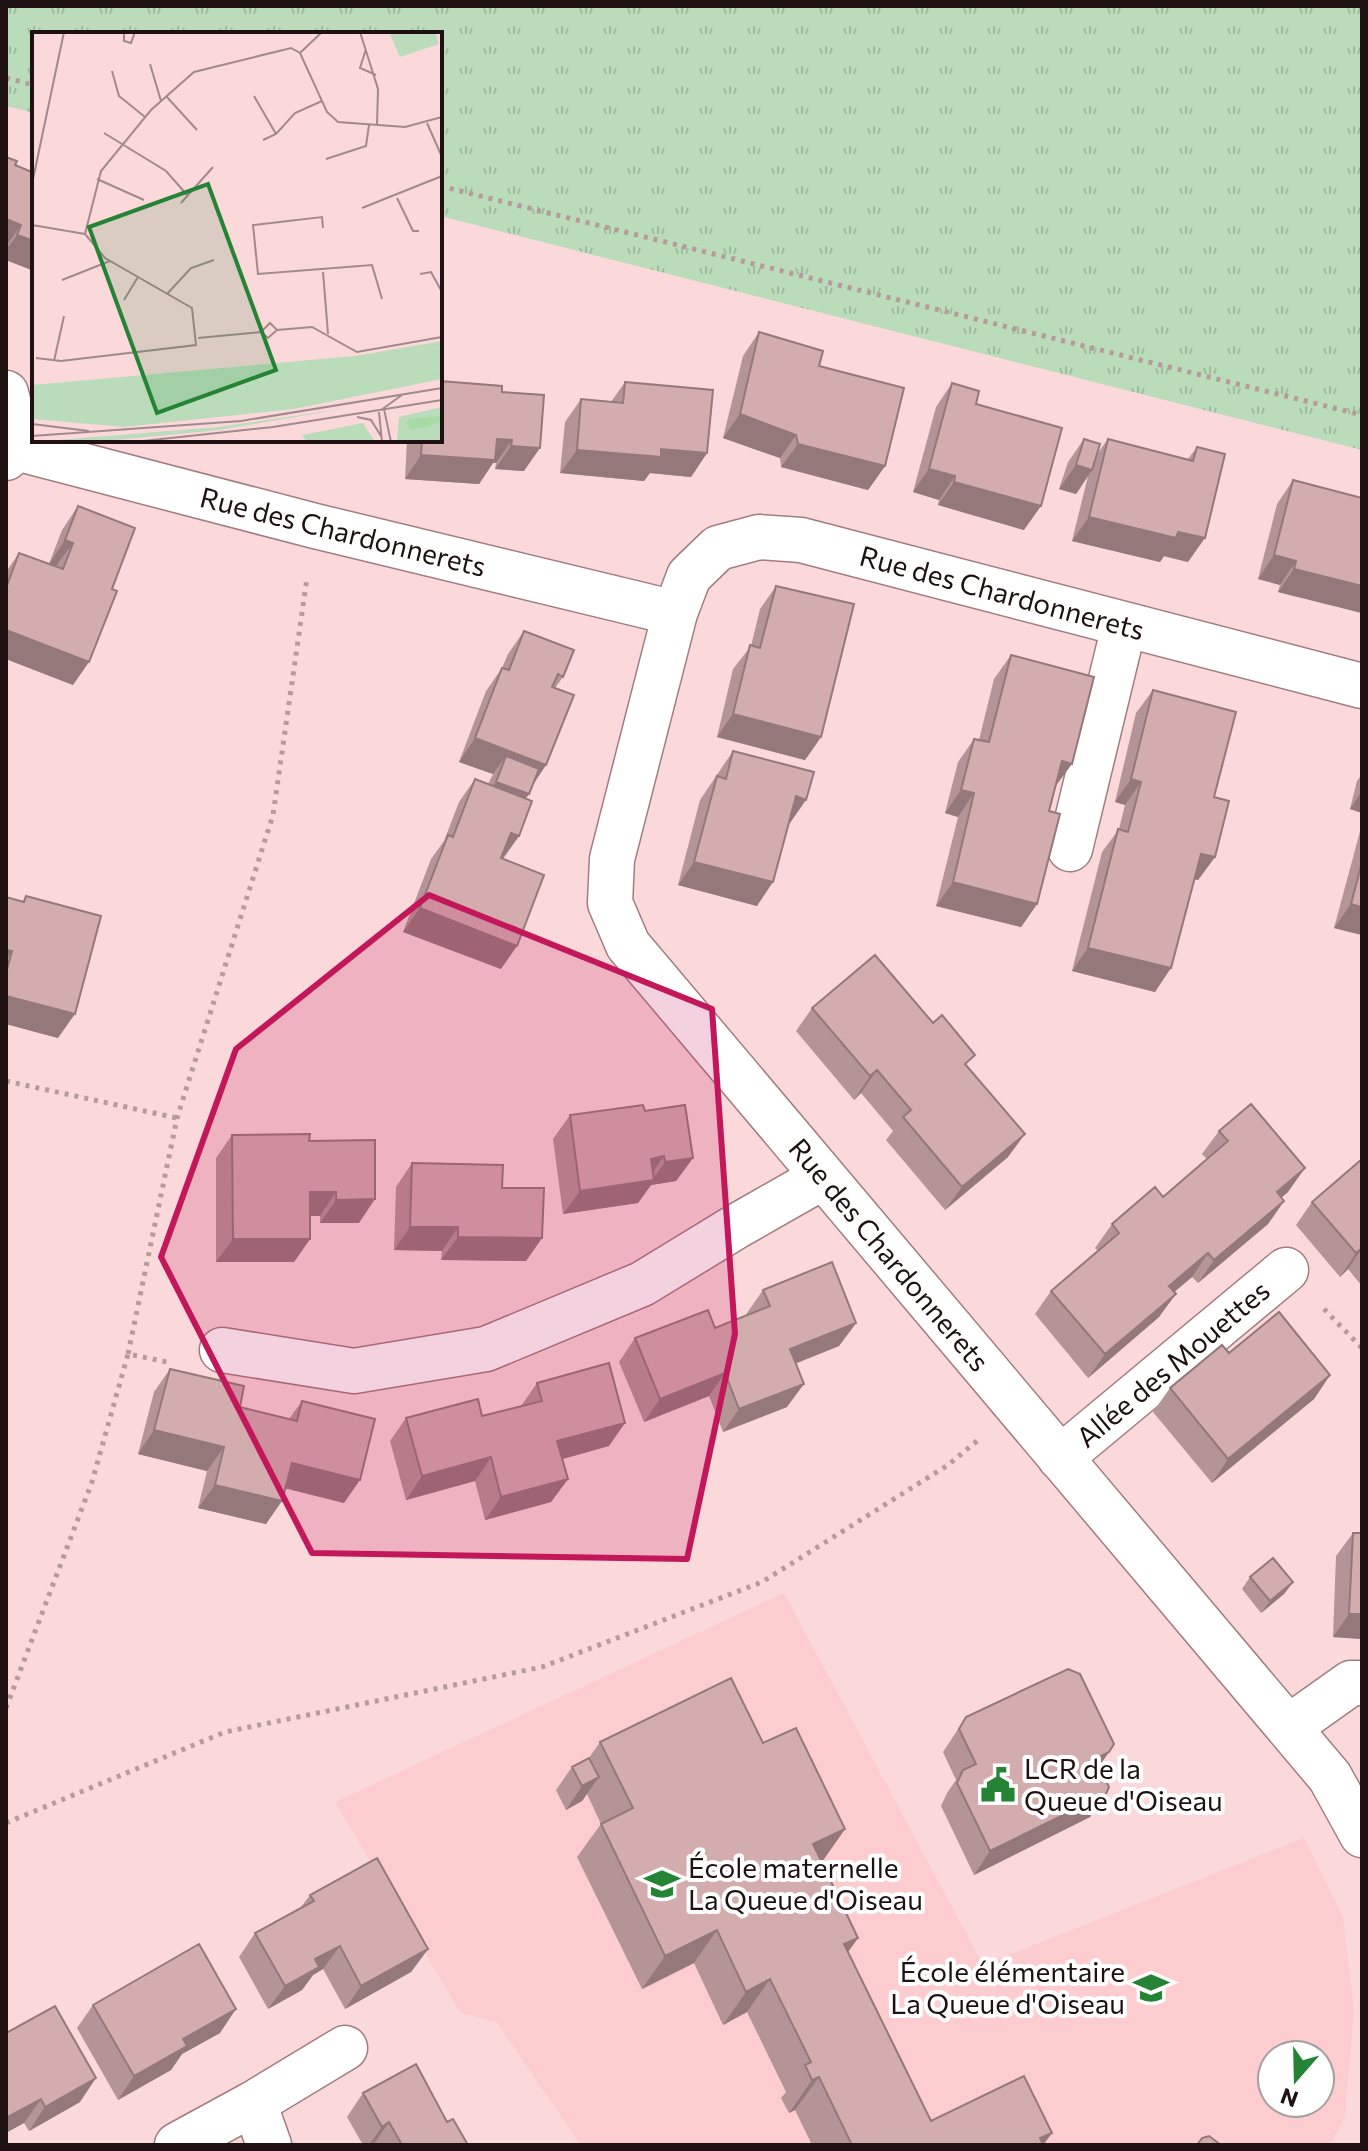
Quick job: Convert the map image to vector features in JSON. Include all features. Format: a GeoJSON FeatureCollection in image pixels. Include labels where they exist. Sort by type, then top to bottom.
{"type":"FeatureCollection","features":[{"type":"Feature","properties":{"kind":"street","name":"Rue des Chardonnerets"},"geometry":{"type":"LineString","coordinates":[[6,393],[12,424],[9,452],[675,613]]}},
{"type":"Feature","properties":{"kind":"street","name":"Rue des Chardonnerets"},"geometry":{"type":"LineString","coordinates":[[1362,686],[801,540],[759,537],[718,548],[689,576],[675,613],[612,859],[610,903],[628,945],[1289,1727],[1330,1777],[1362,1835]]}},
{"type":"Feature","properties":{"kind":"street"},"geometry":{"type":"LineString","coordinates":[[1070,849],[1124,626]]}},
{"type":"Feature","properties":{"kind":"street"},"geometry":{"type":"LineString","coordinates":[[222,1350],[354,1371],[486,1349],[642,1284],[823,1177]]}},
{"type":"Feature","properties":{"kind":"street","name":"Allée des Mouettes"},"geometry":{"type":"LineString","coordinates":[[1060,1458],[1286,1270]]}},
{"type":"Feature","properties":{"kind":"street"},"geometry":{"type":"LineString","coordinates":[[1289,1727],[1351,1683],[1362,1683]]}},
{"type":"Feature","properties":{"kind":"street"},"geometry":{"type":"LineString","coordinates":[[177,2145],[345,2048]]}},
{"type":"Feature","properties":{"kind":"street"},"geometry":{"type":"LineString","coordinates":[[254,2103],[269,2145]]}},
{"type":"Feature","properties":{"kind":"path"},"geometry":{"type":"LineString","coordinates":[[6,78],[32,84]]}},
{"type":"Feature","properties":{"kind":"path"},"geometry":{"type":"LineString","coordinates":[[442,186],[1362,415]]}},
{"type":"Feature","properties":{"kind":"path"},"geometry":{"type":"LineString","coordinates":[[6,1708],[92,1482],[128,1354],[177,1118],[273,815],[315,526]]}},
{"type":"Feature","properties":{"kind":"path"},"geometry":{"type":"LineString","coordinates":[[6,1081],[177,1118]]}},
{"type":"Feature","properties":{"kind":"path"},"geometry":{"type":"LineString","coordinates":[[128,1354],[212,1370],[222,1350]]}},
{"type":"Feature","properties":{"kind":"path"},"geometry":{"type":"LineString","coordinates":[[6,1823],[225,1732],[542,1667],[762,1582],[948,1465],[1019,1408]]}},
{"type":"Feature","properties":{"kind":"highlighted area"},"geometry":{"type":"Polygon","coordinates":[[[429,895],[712,1009],[735,1334],[687,1559],[312,1553],[161,1257],[236,1049],[429,895]]]}},
{"type":"Feature","properties":{"kind":"shaded area","name":"École maternelle La Queue d'Oiseau"},"geometry":{"type":"Polygon","coordinates":[[[784,1593],[983,1965],[1304,1838],[1343,1917],[1354,2010],[1345,2117],[1330,2145],[580,2145],[497,2022],[461,2013],[335,1802],[784,1593]]]}},
{"type":"Feature","properties":{"kind":"green space"},"geometry":{"type":"Polygon","coordinates":[[[6,6],[1362,6],[1362,450],[442,217],[442,32],[32,32],[32,112],[6,106],[6,6]]]}},
{"type":"Feature","properties":{"kind":"building"},"geometry":{"type":"Polygon","coordinates":[[[6,157],[32,172],[32,240],[17,235],[21,225],[6,219],[6,157]]]}},
{"type":"Feature","properties":{"kind":"building"},"geometry":{"type":"Polygon","coordinates":[[[759,332],[823,351],[819,366],[904,388],[885,466],[798,444],[796,435],[740,414],[759,332]]]}},
{"type":"Feature","properties":{"kind":"building"},"geometry":{"type":"Polygon","coordinates":[[[442,381],[502,386],[502,392],[544,395],[540,448],[511,446],[512,440],[497,439],[495,460],[421,455],[422,442],[442,442],[442,381]]]}},
{"type":"Feature","properties":{"kind":"building"},"geometry":{"type":"Polygon","coordinates":[[[625,382],[713,390],[707,453],[661,449],[661,457],[577,450],[581,399],[623,403],[625,382]]]}},
{"type":"Feature","properties":{"kind":"building"},"geometry":{"type":"Polygon","coordinates":[[[952,383],[979,391],[976,404],[1062,428],[1041,506],[954,482],[955,476],[929,469],[952,383]]]}},
{"type":"Feature","properties":{"kind":"building"},"geometry":{"type":"Polygon","coordinates":[[[1084,439],[1100,444],[1092,470],[1076,465],[1084,439]]]}},
{"type":"Feature","properties":{"kind":"building"},"geometry":{"type":"Polygon","coordinates":[[[1108,439],[1193,461],[1197,447],[1225,454],[1205,538],[1178,532],[1176,538],[1089,517],[1108,439]]]}},
{"type":"Feature","properties":{"kind":"building"},"geometry":{"type":"Polygon","coordinates":[[[1293,480],[1362,498],[1362,586],[1294,569],[1296,561],[1274,555],[1293,480]]]}},
{"type":"Feature","properties":{"kind":"building"},"geometry":{"type":"Polygon","coordinates":[[[78,506],[135,528],[112,589],[117,591],[89,662],[6,630],[6,588],[19,553],[63,569],[73,543],[65,540],[78,506]]]}},
{"type":"Feature","properties":{"kind":"building"},"geometry":{"type":"Polygon","coordinates":[[[776,586],[854,604],[821,737],[733,714],[750,645],[760,648],[776,586]]]}},
{"type":"Feature","properties":{"kind":"building"},"geometry":{"type":"Polygon","coordinates":[[[524,631],[574,650],[563,677],[558,674],[552,687],[574,695],[546,765],[475,738],[502,668],[509,670],[524,631]]]}},
{"type":"Feature","properties":{"kind":"building"},"geometry":{"type":"Polygon","coordinates":[[[1011,655],[1094,677],[1072,764],[1062,761],[1049,811],[1060,814],[1037,904],[953,882],[974,793],[961,790],[974,739],[989,742],[1011,655]]]}},
{"type":"Feature","properties":{"kind":"building"},"geometry":{"type":"Polygon","coordinates":[[[1153,690],[1236,712],[1214,797],[1229,801],[1215,857],[1201,854],[1171,968],[1088,948],[1118,829],[1128,832],[1141,782],[1131,779],[1153,690]]]}},
{"type":"Feature","properties":{"kind":"building"},"geometry":{"type":"Polygon","coordinates":[[[733,751],[814,772],[806,800],[796,796],[773,882],[694,862],[717,776],[726,779],[733,751]]]}},
{"type":"Feature","properties":{"kind":"building"},"geometry":{"type":"Polygon","coordinates":[[[506,756],[539,769],[529,794],[496,782],[506,756]]]}},
{"type":"Feature","properties":{"kind":"building"},"geometry":{"type":"Polygon","coordinates":[[[475,779],[532,801],[519,836],[511,833],[501,858],[544,875],[517,946],[420,908],[448,835],[453,837],[475,779]]]}},
{"type":"Feature","properties":{"kind":"building"},"geometry":{"type":"Polygon","coordinates":[[[1362,862],[1362,907],[1351,904],[1362,862]]]}},
{"type":"Feature","properties":{"kind":"building"},"geometry":{"type":"Polygon","coordinates":[[[26,896],[101,916],[75,1014],[6,996],[6,973],[12,951],[6,950],[6,897],[24,902],[26,896]]]}},
{"type":"Feature","properties":{"kind":"building"},"geometry":{"type":"Polygon","coordinates":[[[875,955],[933,1023],[942,1015],[975,1055],[965,1064],[1025,1134],[962,1187],[903,1117],[911,1110],[877,1070],[870,1076],[812,1008],[875,955]]]}},
{"type":"Feature","properties":{"kind":"building"},"geometry":{"type":"Polygon","coordinates":[[[1251,1104],[1305,1168],[1277,1192],[1284,1201],[1214,1260],[1208,1253],[1169,1286],[1176,1294],[1105,1354],[1051,1291],[1119,1233],[1112,1224],[1155,1187],[1163,1197],[1228,1141],[1219,1131],[1251,1104]]]}},
{"type":"Feature","properties":{"kind":"building"},"geometry":{"type":"Polygon","coordinates":[[[643,1105],[645,1111],[685,1105],[693,1158],[665,1162],[664,1156],[651,1159],[654,1180],[580,1191],[570,1115],[643,1105]]]}},
{"type":"Feature","properties":{"kind":"building"},"geometry":{"type":"Polygon","coordinates":[[[310,1134],[309,1141],[375,1140],[375,1199],[336,1200],[336,1192],[310,1192],[310,1239],[233,1239],[232,1135],[310,1134]]]}},
{"type":"Feature","properties":{"kind":"building"},"geometry":{"type":"Polygon","coordinates":[[[1362,1159],[1362,1248],[1356,1253],[1312,1202],[1362,1159]]]}},
{"type":"Feature","properties":{"kind":"building"},"geometry":{"type":"Polygon","coordinates":[[[412,1163],[503,1165],[502,1188],[544,1188],[542,1238],[458,1237],[458,1227],[410,1227],[412,1163]]]}},
{"type":"Feature","properties":{"kind":"building"},"geometry":{"type":"Polygon","coordinates":[[[832,1262],[856,1323],[790,1349],[804,1384],[739,1409],[725,1373],[660,1399],[635,1338],[708,1310],[715,1328],[770,1306],[763,1290],[832,1262]]]}},
{"type":"Feature","properties":{"kind":"building"},"geometry":{"type":"Polygon","coordinates":[[[1279,1312],[1330,1375],[1228,1459],[1170,1388],[1222,1345],[1229,1353],[1279,1312]]]}},
{"type":"Feature","properties":{"kind":"building"},"geometry":{"type":"Polygon","coordinates":[[[609,1363],[625,1423],[557,1441],[568,1479],[501,1497],[491,1457],[422,1476],[406,1418],[478,1399],[482,1416],[542,1401],[537,1383],[609,1363]]]}},
{"type":"Feature","properties":{"kind":"building"},"geometry":{"type":"Polygon","coordinates":[[[170,1369],[244,1386],[240,1407],[297,1421],[302,1401],[375,1419],[360,1480],[292,1463],[282,1501],[215,1485],[224,1447],[154,1430],[170,1369]]]}},
{"type":"Feature","properties":{"kind":"building"},"geometry":{"type":"Polygon","coordinates":[[[1353,1533],[1362,1533],[1362,1614],[1349,1614],[1353,1533]]]}},
{"type":"Feature","properties":{"kind":"building"},"geometry":{"type":"Polygon","coordinates":[[[1273,1558],[1293,1582],[1270,1601],[1250,1577],[1273,1558]]]}},
{"type":"Feature","properties":{"kind":"building"},"geometry":{"type":"Polygon","coordinates":[[[1068,1669],[1080,1674],[1114,1744],[1109,1752],[1095,1759],[1109,1787],[1106,1794],[990,1851],[957,1783],[963,1770],[976,1764],[959,1729],[966,1717],[1068,1669]]]}},
{"type":"Feature","properties":{"kind":"building"},"geometry":{"type":"Polygon","coordinates":[[[731,1678],[763,1743],[796,1728],[845,1829],[813,1844],[858,1938],[844,1944],[931,2121],[1024,2076],[1052,2133],[1040,2138],[1043,2145],[852,2145],[819,2077],[812,2080],[805,2065],[811,2062],[770,1979],[746,1992],[717,1930],[665,1956],[601,1824],[633,1808],[600,1742],[731,1678]]]}},
{"type":"Feature","properties":{"kind":"building"},"geometry":{"type":"Polygon","coordinates":[[[589,1758],[599,1777],[582,1786],[572,1767],[589,1758]]]}},
{"type":"Feature","properties":{"kind":"building"},"geometry":{"type":"Polygon","coordinates":[[[377,1858],[428,1949],[361,1986],[340,1946],[315,1959],[319,1967],[285,1986],[255,1933],[314,1901],[310,1895],[377,1858]]]}},
{"type":"Feature","properties":{"kind":"building"},"geometry":{"type":"Polygon","coordinates":[[[199,1944],[236,2009],[183,2039],[187,2046],[134,2076],[93,2005],[199,1944]]]}},
{"type":"Feature","properties":{"kind":"building"},"geometry":{"type":"Polygon","coordinates":[[[55,2006],[96,2078],[45,2107],[41,2099],[6,2118],[6,2033],[55,2006]]]}},
{"type":"Feature","properties":{"kind":"building"},"geometry":{"type":"Polygon","coordinates":[[[416,2064],[447,2122],[453,2119],[468,2145],[397,2145],[401,2143],[389,2122],[382,2127],[363,2093],[416,2064]]]}},
{"type":"Feature","properties":{"kind":"building"},"geometry":{"type":"Polygon","coordinates":[[[1209,2136],[1221,2145],[1197,2145],[1202,2138],[1209,2136]]]}},
{"type":"Feature","properties":{"kind":"place","name":"LCR de la Queue d'Oiseau"},"geometry":{"type":"Point","coordinates":[998,1785]}},
{"type":"Feature","properties":{"kind":"place","name":"École maternelle La Queue d'Oiseau"},"geometry":{"type":"Point","coordinates":[662,1884]}},
{"type":"Feature","properties":{"kind":"place","name":"École élémentaire La Queue d'Oiseau"},"geometry":{"type":"Point","coordinates":[1151,1988]}}]}
